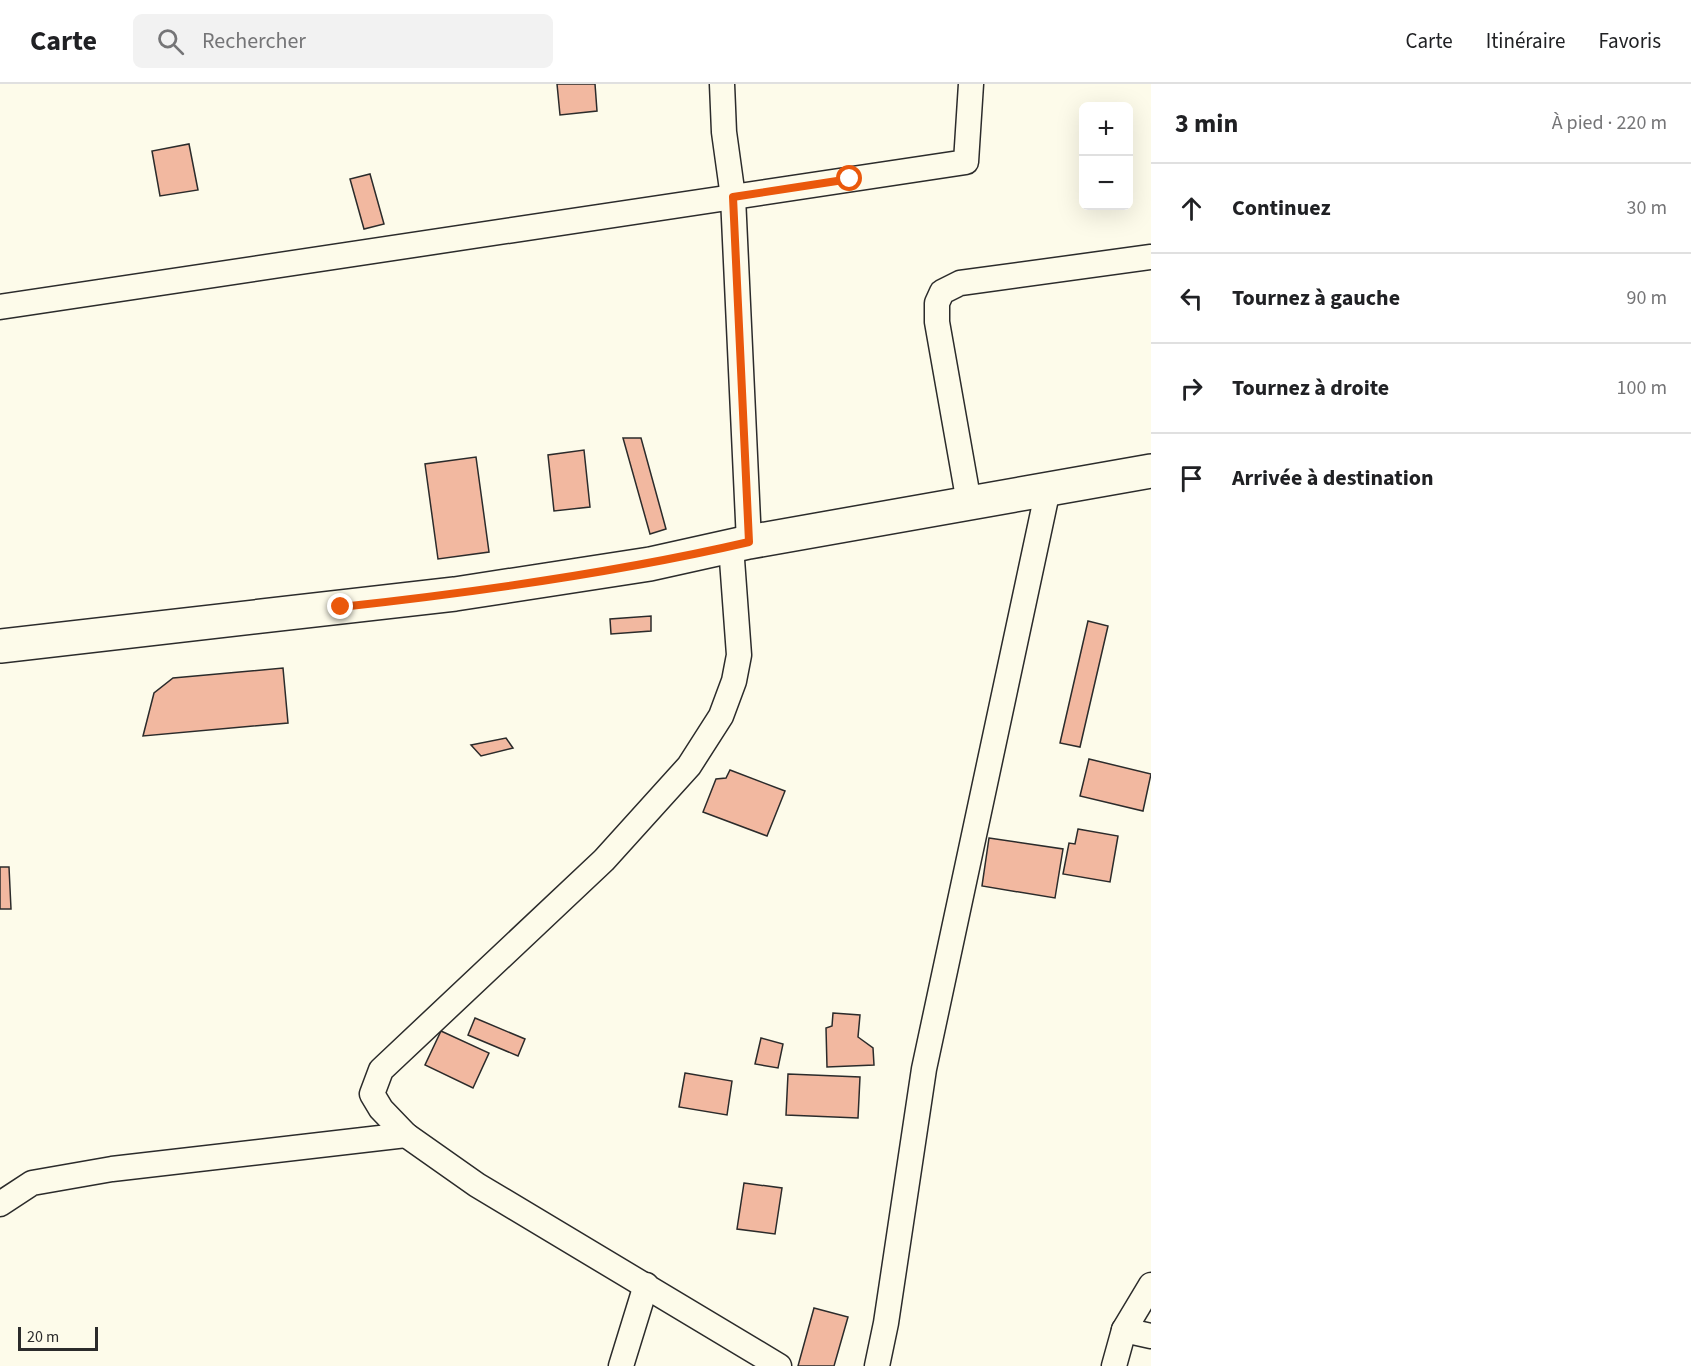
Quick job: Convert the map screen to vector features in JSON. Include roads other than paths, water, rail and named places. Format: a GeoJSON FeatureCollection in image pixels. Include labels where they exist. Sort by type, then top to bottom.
{"type":"FeatureCollection","features":[{"type":"Feature","properties":{"kind":"main road"},"geometry":{"type":"LineString","coordinates":[[0,646],[455,594],[650,564],[740,544],[1151,471]]}},
{"type":"Feature","properties":{"kind":"street"},"geometry":{"type":"LineString","coordinates":[[722,84],[724,132],[733,197],[740,544],[739,655],[734,681],[721,716],[689,766],[604,860],[381,1070],[372,1094],[381,1109],[406,1135],[477,1185],[779,1366]]}},
{"type":"Feature","properties":{"kind":"street"},"geometry":{"type":"LineString","coordinates":[[0,307],[966,162],[970,84]]}},
{"type":"Feature","properties":{"kind":"street"},"geometry":{"type":"LineString","coordinates":[[969,504],[937,322],[937,303],[942,292],[960,284],[1151,257]]}},
{"type":"Feature","properties":{"kind":"street"},"geometry":{"type":"LineString","coordinates":[[877,1366],[886,1323],[924,1069],[1048,489]]}},
{"type":"Feature","properties":{"kind":"street"},"geometry":{"type":"LineString","coordinates":[[0,1204],[32,1183],[112,1169],[406,1135]]}},
{"type":"Feature","properties":{"kind":"street"},"geometry":{"type":"LineString","coordinates":[[621,1366],[646,1285]]}},
{"type":"Feature","properties":{"kind":"street"},"geometry":{"type":"LineString","coordinates":[[1114,1366],[1124,1330],[1151,1285]]}},
{"type":"Feature","properties":{"kind":"street"},"geometry":{"type":"LineString","coordinates":[[1124,1330],[1151,1336]]}}]}
